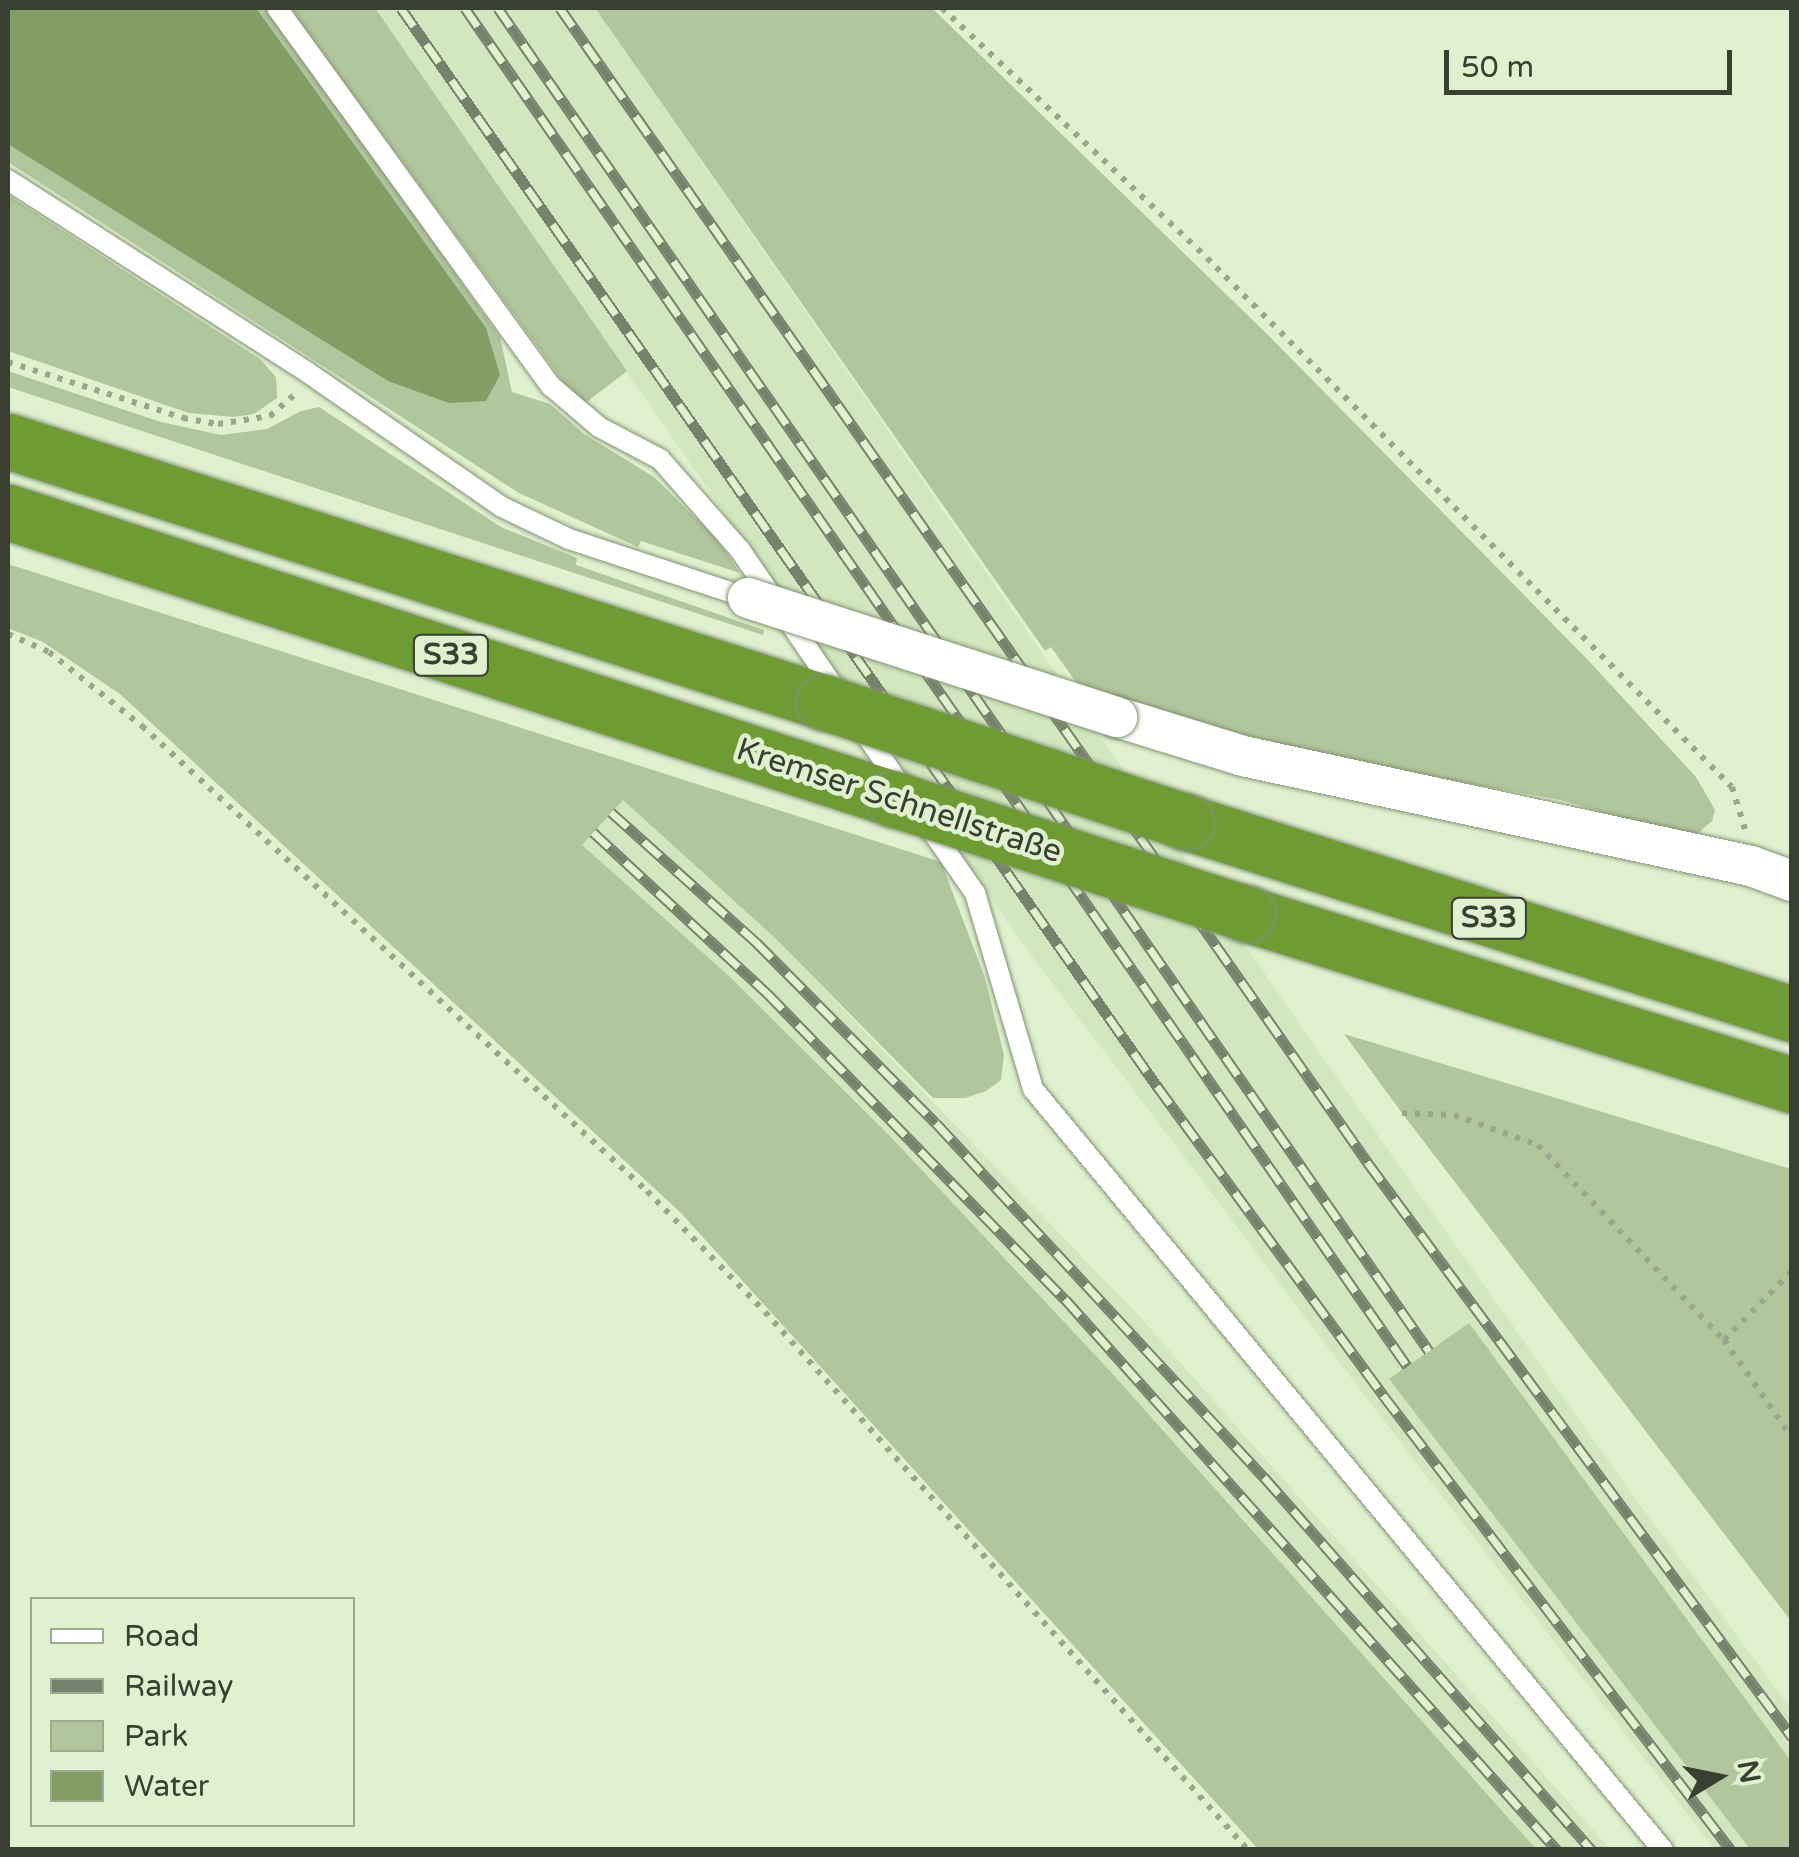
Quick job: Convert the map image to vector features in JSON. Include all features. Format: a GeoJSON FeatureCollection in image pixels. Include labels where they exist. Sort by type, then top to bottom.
{"type":"FeatureCollection","features":[{"type":"Feature","properties":{"kind":"highway","name":"S33"},"geometry":{"type":"LineString","coordinates":[[8,441],[1792,1014]]}},
{"type":"Feature","properties":{"kind":"highway","name":"Kremser Schnellstraße"},"geometry":{"type":"LineString","coordinates":[[8,512],[1247,914],[1792,1086]]}},
{"type":"Feature","properties":{"kind":"street"},"geometry":{"type":"LineString","coordinates":[[748,598],[1243,756],[1751,866],[1792,880]]}},
{"type":"Feature","properties":{"kind":"lane"},"geometry":{"type":"LineString","coordinates":[[277,8],[551,386],[599,427],[660,460],[740,550],[975,893],[1033,1089],[1663,1850]]}},
{"type":"Feature","properties":{"kind":"lane"},"geometry":{"type":"LineString","coordinates":[[8,180],[308,372],[468,484],[534,524],[748,598]]}},
{"type":"Feature","properties":{"kind":"path"},"geometry":{"type":"LineString","coordinates":[[942,8],[1207,258],[1732,787],[1743,818],[1751,866]]}},
{"type":"Feature","properties":{"kind":"path"},"geometry":{"type":"LineString","coordinates":[[8,362],[183,418],[218,424],[270,416],[285,404],[308,372]]}},
{"type":"Feature","properties":{"kind":"path"},"geometry":{"type":"LineString","coordinates":[[8,634],[49,652],[142,726],[648,1191],[765,1312],[1248,1850]]}},
{"type":"Feature","properties":{"kind":"path"},"geometry":{"type":"LineString","coordinates":[[1402,1113],[1454,1115],[1538,1145],[1724,1340],[1792,1438]]}},
{"type":"Feature","properties":{"kind":"path"},"geometry":{"type":"LineString","coordinates":[[1724,1340],[1792,1271]]}},
{"type":"Feature","properties":{"kind":"shaded area"},"geometry":{"type":"Polygon","coordinates":[[[375,8],[595,8],[1328,1065],[1627,1487],[1791,1709],[1791,1849],[1714,1849],[1368,1400],[1020,940],[375,8]]]}},
{"type":"Feature","properties":{"kind":"shaded area"},"geometry":{"type":"Polygon","coordinates":[[[623,800],[775,938],[1140,1317],[1610,1849],[1536,1849],[1111,1372],[891,1137],[729,976],[581,845],[623,800]]]}},
{"type":"Feature","properties":{"kind":"green space"},"geometry":{"type":"Polygon","coordinates":[[[8,8],[268,8],[500,337],[512,392],[550,404],[584,434],[654,477],[717,539],[740,573],[641,541],[638,547],[519,493],[8,162],[8,8]]]}},
{"type":"Feature","properties":{"kind":"green space"},"geometry":{"type":"Polygon","coordinates":[[[290,8],[375,8],[627,371],[584,404],[567,387],[290,8]]]}},
{"type":"Feature","properties":{"kind":"green space"},"geometry":{"type":"Polygon","coordinates":[[[595,8],[932,8],[1269,336],[1586,658],[1696,777],[1715,810],[1712,821],[1698,833],[1677,834],[1561,800],[1250,741],[1078,685],[1051,647],[1045,651],[595,8]]]}},
{"type":"Feature","properties":{"kind":"green space"},"geometry":{"type":"Polygon","coordinates":[[[8,195],[260,359],[276,377],[277,398],[254,414],[234,417],[189,413],[8,351],[8,195]]]}},
{"type":"Feature","properties":{"kind":"green space"},"geometry":{"type":"Polygon","coordinates":[[[8,371],[161,422],[221,435],[267,429],[301,411],[319,407],[501,527],[577,558],[576,565],[764,630],[763,635],[8,387],[8,371]]]}},
{"type":"Feature","properties":{"kind":"green space"},"geometry":{"type":"Polygon","coordinates":[[[8,564],[941,862],[985,978],[1004,1055],[1001,1080],[986,1091],[965,1098],[933,1098],[775,938],[623,800],[582,845],[729,976],[891,1137],[1111,1372],[1536,1849],[1258,1849],[681,1213],[120,694],[43,642],[8,628],[8,564]]]}},
{"type":"Feature","properties":{"kind":"green space"},"geometry":{"type":"Polygon","coordinates":[[[1344,1034],[1791,1169],[1791,1621],[1402,1113],[1344,1034]]]}},
{"type":"Feature","properties":{"kind":"green space"},"geometry":{"type":"Polygon","coordinates":[[[1469,1323],[1791,1761],[1791,1849],[1750,1849],[1389,1379],[1469,1323]]]}},
{"type":"Feature","properties":{"kind":"water"},"geometry":{"type":"Polygon","coordinates":[[[8,8],[256,8],[486,328],[500,375],[486,401],[449,403],[388,381],[8,144],[8,8]]]}},
{"type":"Feature","properties":{"kind":"railway"},"geometry":{"type":"LineString","coordinates":[[401,8],[1157,1086],[1383,1395],[1731,1850]]}},
{"type":"Feature","properties":{"kind":"railway"},"geometry":{"type":"LineString","coordinates":[[465,8],[1407,1366]]}},
{"type":"Feature","properties":{"kind":"railway"},"geometry":{"type":"LineString","coordinates":[[498,8],[1429,1351]]}},
{"type":"Feature","properties":{"kind":"railway"},"geometry":{"type":"LineString","coordinates":[[560,8],[1368,1163],[1792,1737]]}},
{"type":"Feature","properties":{"kind":"railway"},"geometry":{"type":"LineString","coordinates":[[611,812],[756,942],[936,1123],[1264,1477],[1592,1850]]}},
{"type":"Feature","properties":{"kind":"railway"},"geometry":{"type":"LineString","coordinates":[[593,832],[767,993],[1065,1299],[1557,1850]]}}]}
